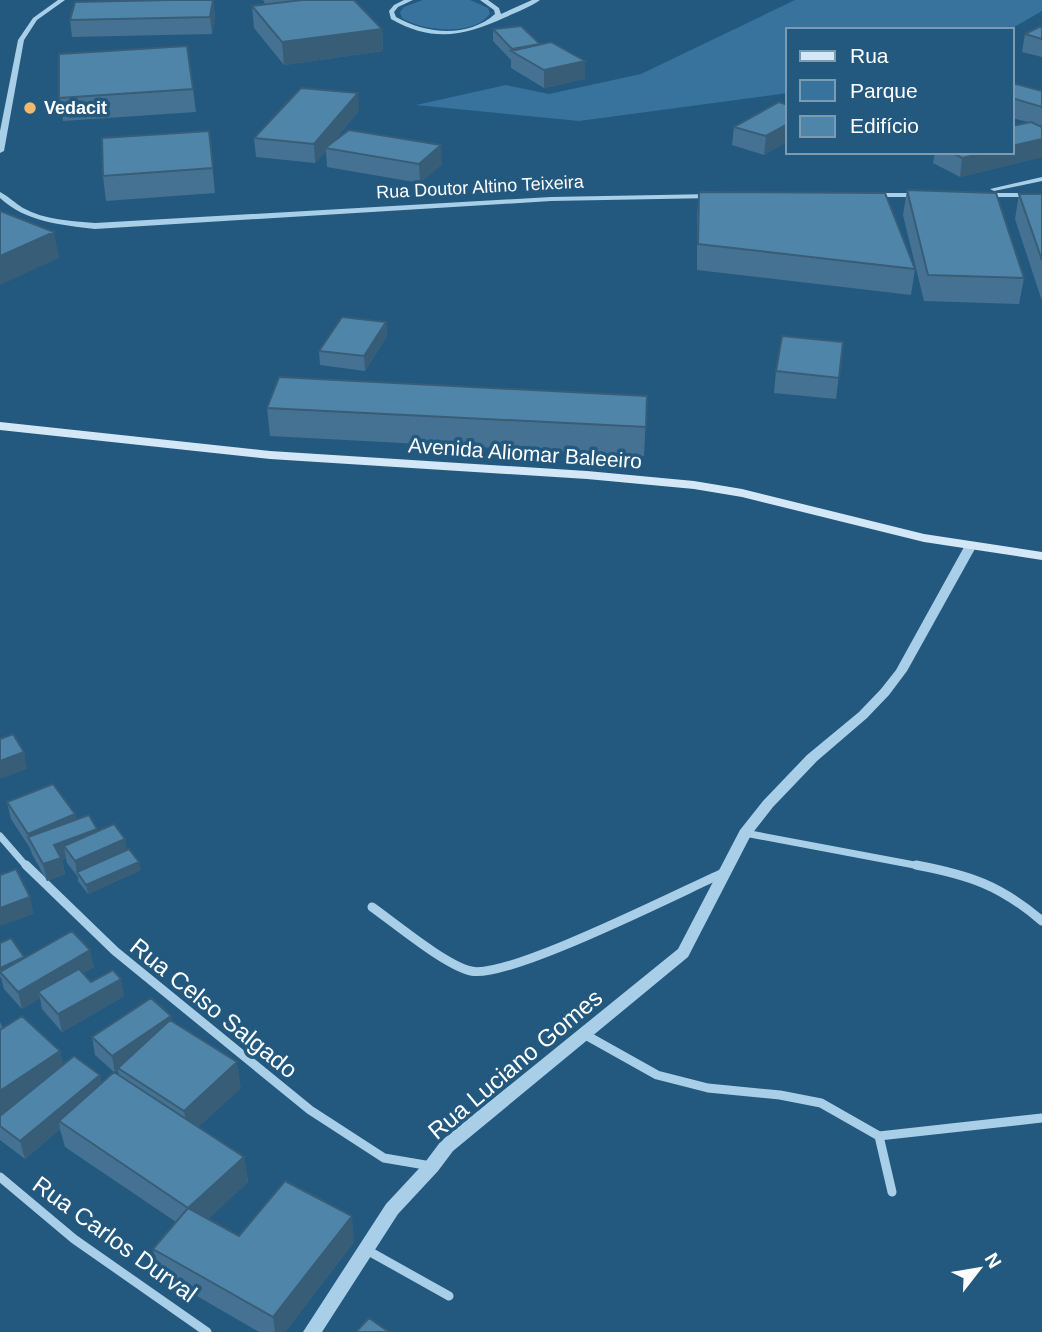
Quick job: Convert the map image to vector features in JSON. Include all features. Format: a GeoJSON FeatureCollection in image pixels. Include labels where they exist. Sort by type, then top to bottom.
{"type":"FeatureCollection","features":[{"type":"Feature","properties":{"kind":"main road","name":"Avenida Aliomar Baleeiro"},"geometry":{"type":"LineString","coordinates":[[0,426],[270,455],[587,475],[694,485],[970,547],[1042,556]]}},
{"type":"Feature","properties":{"kind":"street"},"geometry":{"type":"LineString","coordinates":[[0,151],[21,40],[35,19],[62,0]]}},
{"type":"Feature","properties":{"kind":"street"},"geometry":{"type":"LineString","coordinates":[[410,0],[396,6],[391,12],[393,18],[401,24],[414,28],[459,30],[494,20],[537,0]]}},
{"type":"Feature","properties":{"kind":"street"},"geometry":{"type":"LineString","coordinates":[[483,0],[498,9],[494,20]]}},
{"type":"Feature","properties":{"kind":"street"},"geometry":{"type":"LineString","coordinates":[[1042,179],[970,195],[1042,195]]}},
{"type":"Feature","properties":{"kind":"street","name":"Rua Doutor Altino Teixeira"},"geometry":{"type":"LineString","coordinates":[[0,194],[12,207],[33,217],[95,226],[140,226],[539,199],[726,195]]}},
{"type":"Feature","properties":{"kind":"street"},"geometry":{"type":"LineString","coordinates":[[857,195],[932,195]]}},
{"type":"Feature","properties":{"kind":"street","name":"Rua Luciano Gomes"},"geometry":{"type":"LineString","coordinates":[[312,1332],[392,1209],[432,1167],[447,1146],[683,953],[745,832],[812,758],[863,715],[885,692],[901,671],[970,547]]}},
{"type":"Feature","properties":{"kind":"street"},"geometry":{"type":"LineString","coordinates":[[745,832],[968,875],[1021,903],[1042,921]]}},
{"type":"Feature","properties":{"kind":"street","name":"Rua Celso Salgado"},"geometry":{"type":"LineString","coordinates":[[0,836],[25,867],[128,966],[340,1131],[387,1160],[432,1167]]}},
{"type":"Feature","properties":{"kind":"street"},"geometry":{"type":"LineString","coordinates":[[13,872],[25,867]]}},
{"type":"Feature","properties":{"kind":"street"},"geometry":{"type":"LineString","coordinates":[[372,907],[450,961],[469,971],[488,973],[531,959],[724,873]]}},
{"type":"Feature","properties":{"kind":"street"},"geometry":{"type":"LineString","coordinates":[[582,1033],[657,1075],[708,1088],[780,1095],[821,1103],[879,1136],[1042,1118]]}},
{"type":"Feature","properties":{"kind":"street"},"geometry":{"type":"LineString","coordinates":[[879,1136],[892,1192]]}},
{"type":"Feature","properties":{"kind":"street","name":"Rua Carlos Durval"},"geometry":{"type":"LineString","coordinates":[[0,1177],[31,1206],[95,1255],[208,1332]]}},
{"type":"Feature","properties":{"kind":"street"},"geometry":{"type":"LineString","coordinates":[[365,1248],[449,1296]]}},
{"type":"Feature","properties":{"kind":"green space"},"geometry":{"type":"Polygon","coordinates":[[[423,0],[470,0],[488,8],[490,13],[483,21],[461,29],[422,26],[402,18],[400,12],[404,7],[423,0]]]}},
{"type":"Feature","properties":{"kind":"green space"},"geometry":{"type":"Polygon","coordinates":[[[795,0],[1042,0],[1042,11],[1012,28],[786,28],[786,93],[579,121],[416,105],[506,85],[549,94],[641,74],[795,0]]]}},
{"type":"Feature","properties":{"kind":"building"},"geometry":{"type":"Polygon","coordinates":[[[213,0],[210,17],[70,20],[75,2],[213,0]]]}},
{"type":"Feature","properties":{"kind":"building"},"geometry":{"type":"Polygon","coordinates":[[[302,0],[354,0],[382,29],[282,42],[252,6],[302,0]]]}},
{"type":"Feature","properties":{"kind":"building"},"geometry":{"type":"Polygon","coordinates":[[[521,26],[540,44],[512,49],[493,29],[521,26]]]}},
{"type":"Feature","properties":{"kind":"building"},"geometry":{"type":"Polygon","coordinates":[[[1042,27],[1042,39],[1025,34],[1042,27]]]}},
{"type":"Feature","properties":{"kind":"building"},"geometry":{"type":"Polygon","coordinates":[[[551,42],[585,61],[544,70],[511,51],[551,42]]]}},
{"type":"Feature","properties":{"kind":"building"},"geometry":{"type":"Polygon","coordinates":[[[187,46],[193,89],[59,98],[59,54],[187,46]]]}},
{"type":"Feature","properties":{"kind":"building"},"geometry":{"type":"Polygon","coordinates":[[[1014,84],[1042,91],[1042,107],[1014,99],[1014,84]]]}},
{"type":"Feature","properties":{"kind":"building"},"geometry":{"type":"Polygon","coordinates":[[[301,88],[358,93],[314,144],[254,138],[301,88]]]}},
{"type":"Feature","properties":{"kind":"building"},"geometry":{"type":"Polygon","coordinates":[[[779,102],[786,104],[786,125],[766,136],[734,127],[779,102]]]}},
{"type":"Feature","properties":{"kind":"building"},"geometry":{"type":"Polygon","coordinates":[[[1031,122],[1042,127],[1042,139],[1014,146],[1014,126],[1031,122]]]}},
{"type":"Feature","properties":{"kind":"building"},"geometry":{"type":"Polygon","coordinates":[[[349,130],[441,145],[419,164],[325,148],[349,130]]]}},
{"type":"Feature","properties":{"kind":"building"},"geometry":{"type":"Polygon","coordinates":[[[209,131],[213,168],[103,176],[102,138],[209,131]]]}},
{"type":"Feature","properties":{"kind":"building"},"geometry":{"type":"Polygon","coordinates":[[[955,154],[979,154],[962,158],[955,154]]]}},
{"type":"Feature","properties":{"kind":"building"},"geometry":{"type":"Polygon","coordinates":[[[907,190],[996,193],[1024,278],[928,275],[907,190]]]}},
{"type":"Feature","properties":{"kind":"building"},"geometry":{"type":"Polygon","coordinates":[[[699,192],[885,193],[915,269],[698,244],[699,192]]]}},
{"type":"Feature","properties":{"kind":"building"},"geometry":{"type":"Polygon","coordinates":[[[1019,194],[1042,194],[1042,260],[1019,194]]]}},
{"type":"Feature","properties":{"kind":"building"},"geometry":{"type":"Polygon","coordinates":[[[0,211],[54,232],[0,256],[0,211]]]}},
{"type":"Feature","properties":{"kind":"building"},"geometry":{"type":"Polygon","coordinates":[[[342,317],[386,322],[364,356],[319,351],[342,317]]]}},
{"type":"Feature","properties":{"kind":"building"},"geometry":{"type":"Polygon","coordinates":[[[782,336],[843,342],[839,378],[776,371],[782,336]]]}},
{"type":"Feature","properties":{"kind":"building"},"geometry":{"type":"Polygon","coordinates":[[[279,377],[647,396],[646,427],[267,408],[279,377]]]}},
{"type":"Feature","properties":{"kind":"building"},"geometry":{"type":"Polygon","coordinates":[[[13,734],[24,752],[0,761],[0,739],[13,734]]]}},
{"type":"Feature","properties":{"kind":"building"},"geometry":{"type":"Polygon","coordinates":[[[53,784],[75,814],[28,834],[7,802],[53,784]]]}},
{"type":"Feature","properties":{"kind":"building"},"geometry":{"type":"Polygon","coordinates":[[[89,815],[97,829],[54,845],[61,858],[43,864],[28,837],[89,815]]]}},
{"type":"Feature","properties":{"kind":"building"},"geometry":{"type":"Polygon","coordinates":[[[114,824],[125,839],[75,861],[64,846],[114,824]]]}},
{"type":"Feature","properties":{"kind":"building"},"geometry":{"type":"Polygon","coordinates":[[[129,849],[139,862],[86,885],[77,872],[129,849]]]}},
{"type":"Feature","properties":{"kind":"building"},"geometry":{"type":"Polygon","coordinates":[[[16,869],[30,897],[0,908],[0,875],[16,869]]]}},
{"type":"Feature","properties":{"kind":"building"},"geometry":{"type":"Polygon","coordinates":[[[72,931],[90,950],[18,992],[0,972],[72,931]]]}},
{"type":"Feature","properties":{"kind":"building"},"geometry":{"type":"Polygon","coordinates":[[[11,938],[24,957],[0,968],[0,943],[11,938]]]}},
{"type":"Feature","properties":{"kind":"building"},"geometry":{"type":"Polygon","coordinates":[[[79,969],[91,982],[113,970],[121,979],[58,1014],[38,992],[79,969]]]}},
{"type":"Feature","properties":{"kind":"building"},"geometry":{"type":"Polygon","coordinates":[[[151,998],[171,1016],[112,1056],[92,1037],[151,998]]]}},
{"type":"Feature","properties":{"kind":"building"},"geometry":{"type":"Polygon","coordinates":[[[22,1016],[60,1051],[0,1091],[0,1030],[22,1016]]]}},
{"type":"Feature","properties":{"kind":"building"},"geometry":{"type":"Polygon","coordinates":[[[170,1020],[237,1062],[184,1111],[118,1068],[170,1020]]]}},
{"type":"Feature","properties":{"kind":"building"},"geometry":{"type":"Polygon","coordinates":[[[74,1056],[100,1075],[20,1141],[0,1126],[0,1116],[74,1056]]]}},
{"type":"Feature","properties":{"kind":"building"},"geometry":{"type":"Polygon","coordinates":[[[114,1072],[244,1157],[188,1208],[59,1121],[114,1072]]]}},
{"type":"Feature","properties":{"kind":"building"},"geometry":{"type":"Polygon","coordinates":[[[285,1181],[352,1216],[273,1317],[153,1249],[188,1208],[239,1236],[285,1181]]]}},
{"type":"Feature","properties":{"kind":"building"},"geometry":{"type":"Polygon","coordinates":[[[369,1318],[389,1332],[356,1332],[369,1318]]]}},
{"type":"Feature","properties":{"kind":"place","name":"Vedacit"},"geometry":{"type":"Point","coordinates":[30,108]}}]}
